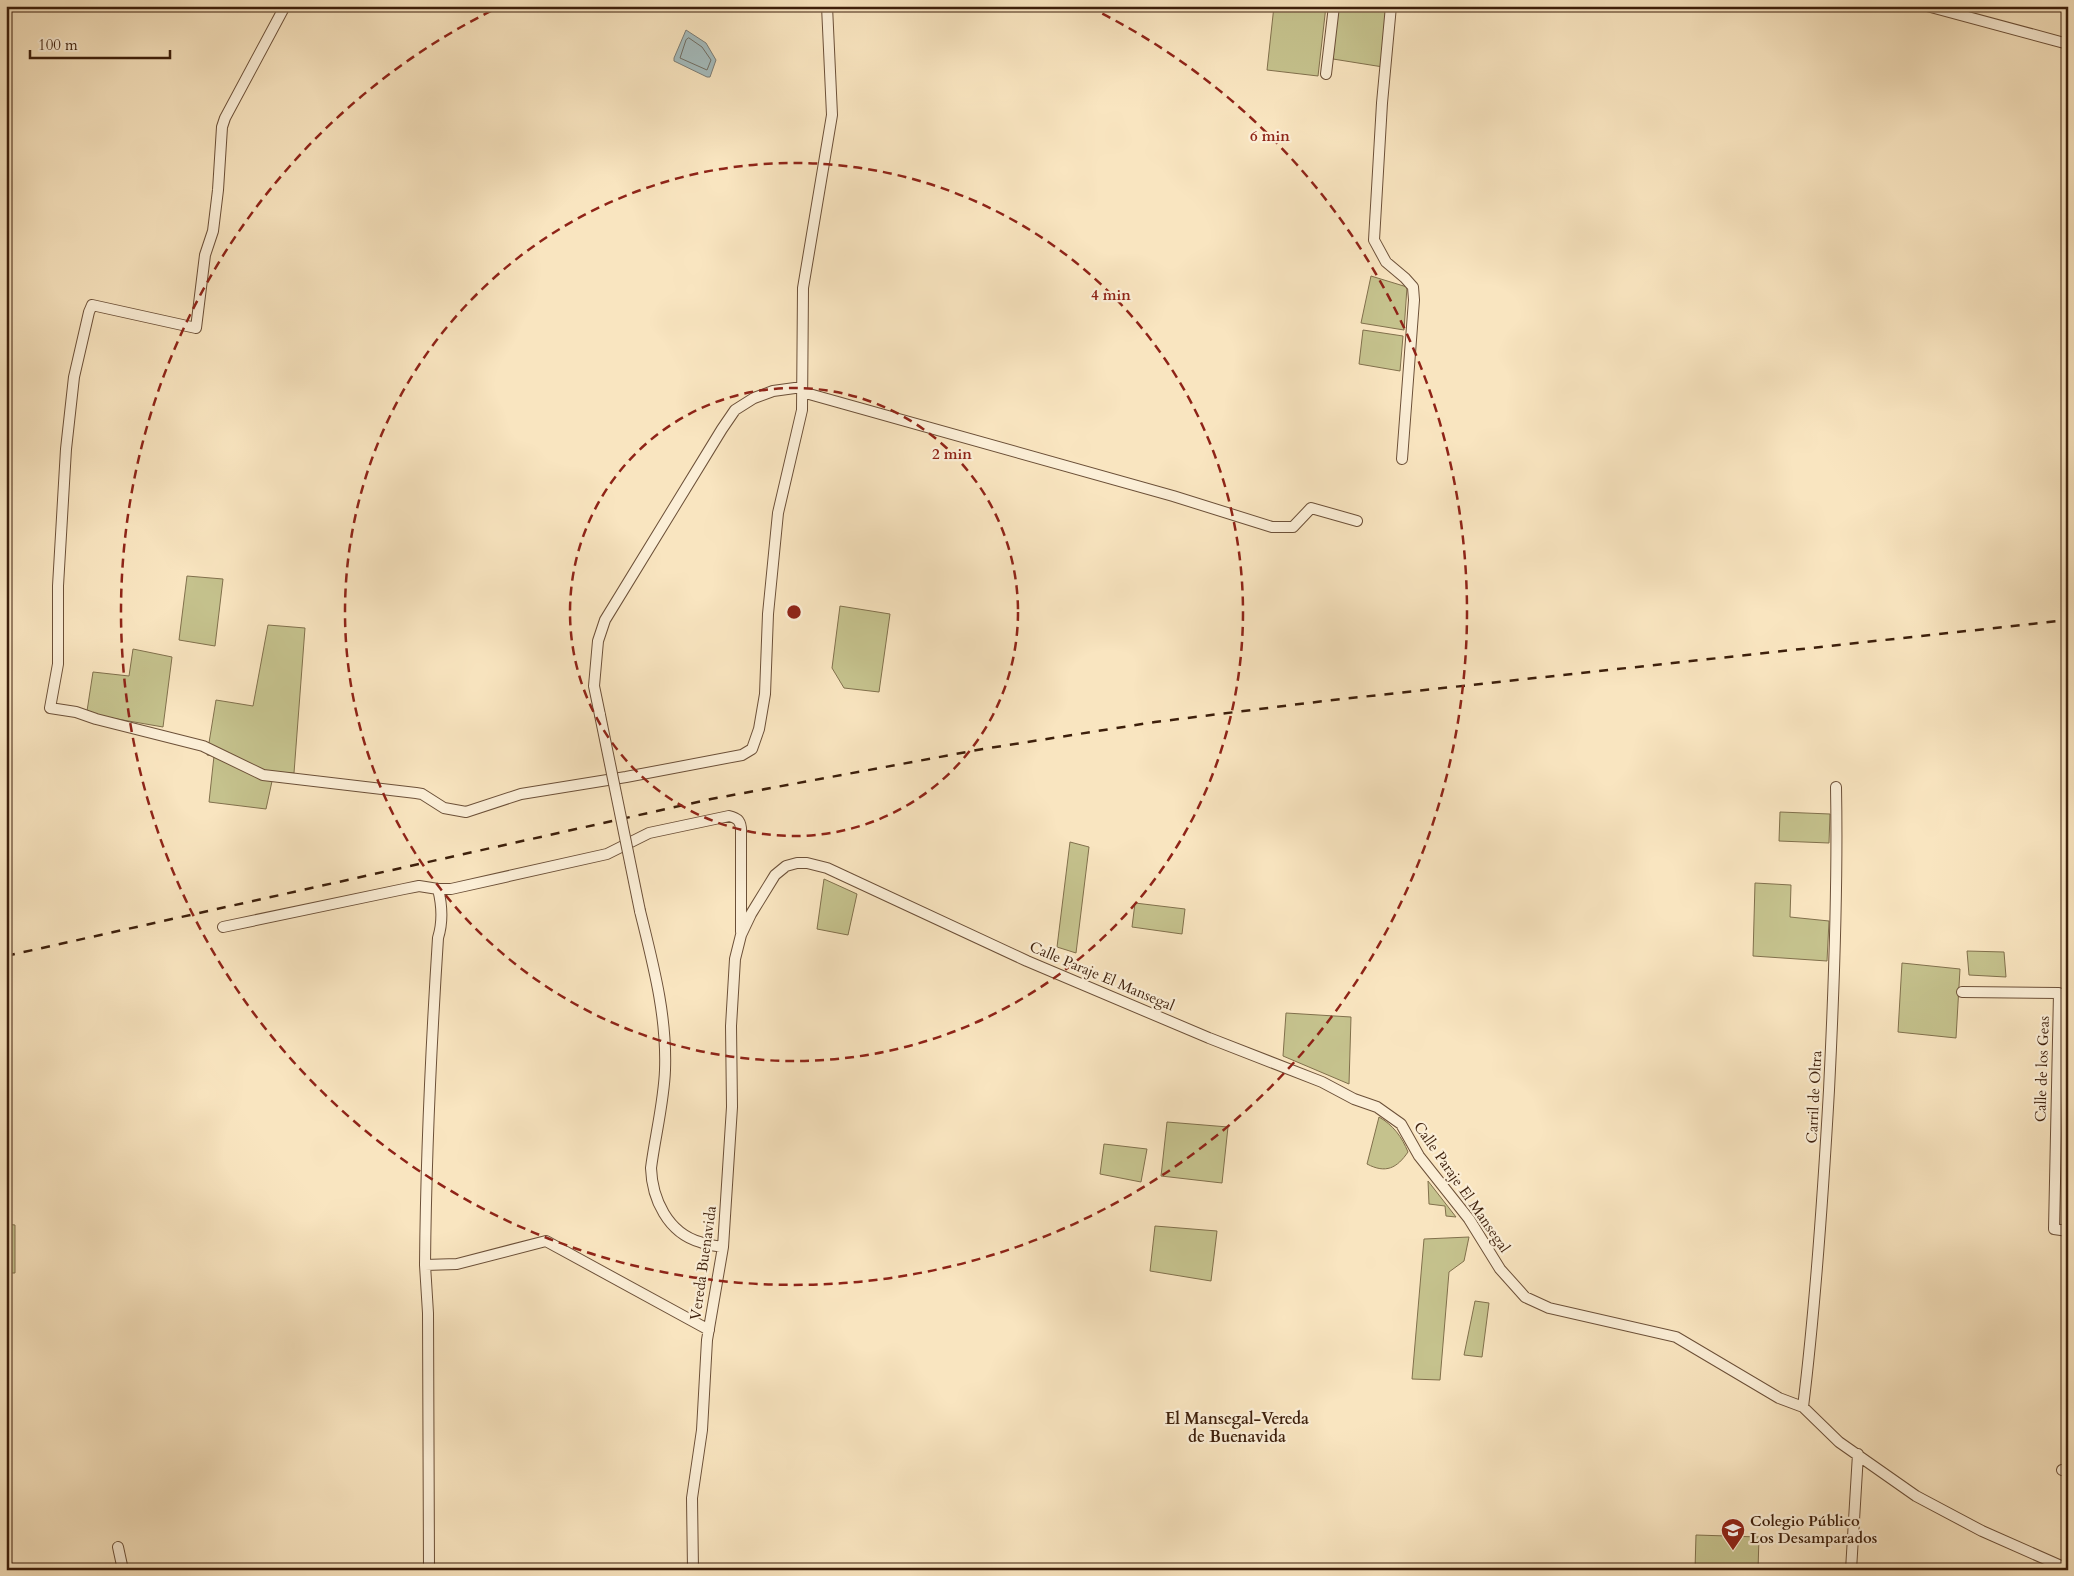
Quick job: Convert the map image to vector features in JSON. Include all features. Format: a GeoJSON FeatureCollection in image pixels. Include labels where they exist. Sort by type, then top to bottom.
{"type":"FeatureCollection","features":[{"type":"Feature","properties":{"kind":"street"},"geometry":{"type":"LineString","coordinates":[[285,6],[222,127],[213,231],[205,255],[196,328],[92,305],[89,312],[74,376],[66,449],[58,586],[58,664],[50,708],[76,712],[96,719],[203,746],[262,775],[422,794],[444,808],[458,812],[477,810],[521,794],[626,777],[748,753],[756,742],[760,729],[765,694],[768,614],[778,513],[799,426],[802,390],[804,288],[832,115],[828,6]]}},
{"type":"Feature","properties":{"kind":"street"},"geometry":{"type":"LineString","coordinates":[[1326,74],[1334,6]]}},
{"type":"Feature","properties":{"kind":"street"},"geometry":{"type":"LineString","coordinates":[[1391,6],[1382,103],[1374,240],[1386,262],[1413,287],[1414,300],[1402,459]]}},
{"type":"Feature","properties":{"kind":"street"},"geometry":{"type":"LineString","coordinates":[[1927,6],[2068,44]]}},
{"type":"Feature","properties":{"kind":"street"},"geometry":{"type":"LineString","coordinates":[[723,1247],[699,1242],[676,1229],[662,1212],[652,1184],[651,1168],[665,1071],[660,992],[640,911],[594,686],[598,641],[605,620],[695,471],[735,410],[754,398],[773,391],[802,390],[1173,496],[1272,527],[1293,526],[1311,508],[1357,522]]}},
{"type":"Feature","properties":{"kind":"street","name":"Carril de Oltra"},"geometry":{"type":"LineString","coordinates":[[1803,1407],[1812,1335],[1824,1197],[1837,867],[1836,787]]}},
{"type":"Feature","properties":{"kind":"street"},"geometry":{"type":"LineString","coordinates":[[223,927],[419,886],[451,889],[607,854],[649,833],[729,816],[736,818],[740,822],[741,828],[741,935]]}},
{"type":"Feature","properties":{"kind":"street","name":"Calle Paraje El Mansegal"},"geometry":{"type":"LineString","coordinates":[[741,935],[775,874],[786,866],[797,863],[807,863],[827,868],[1027,961],[1210,1038],[1322,1082],[1354,1099],[1377,1107],[1401,1124],[1419,1156],[1470,1218],[1500,1269],[1525,1297],[1549,1308],[1676,1337],[1779,1398],[1803,1407],[1839,1442],[1916,1496],[1982,1531],[2068,1569]]}},
{"type":"Feature","properties":{"kind":"street"},"geometry":{"type":"LineString","coordinates":[[429,1570],[428,1313],[425,1265],[432,1027],[442,902],[438,889]]}},
{"type":"Feature","properties":{"kind":"street","name":"Vereda Buenavida"},"geometry":{"type":"LineString","coordinates":[[693,1570],[692,1498],[702,1430],[709,1330],[723,1247],[732,1107],[731,1026],[735,959],[741,935]]}},
{"type":"Feature","properties":{"kind":"street","name":"Calle de los Geas"},"geometry":{"type":"LineString","coordinates":[[1962,992],[2059,993],[2054,1229],[2068,1231]]}},
{"type":"Feature","properties":{"kind":"street"},"geometry":{"type":"LineString","coordinates":[[425,1265],[457,1264],[546,1241],[709,1330]]}},
{"type":"Feature","properties":{"kind":"street"},"geometry":{"type":"LineString","coordinates":[[1851,1570],[1858,1454]]}},
{"type":"Feature","properties":{"kind":"street"},"geometry":{"type":"LineString","coordinates":[[118,1547],[123,1570]]}},
{"type":"Feature","properties":{"kind":"shaded area"},"geometry":{"type":"Polygon","coordinates":[[[1274,6],[1326,6],[1318,76],[1267,70],[1274,6]]]}},
{"type":"Feature","properties":{"kind":"shaded area"},"geometry":{"type":"Polygon","coordinates":[[[1338,6],[1387,6],[1383,67],[1333,59],[1338,6]]]}},
{"type":"Feature","properties":{"kind":"shaded area"},"geometry":{"type":"Polygon","coordinates":[[[1371,276],[1407,287],[1404,330],[1361,323],[1371,276]]]}},
{"type":"Feature","properties":{"kind":"shaded area"},"geometry":{"type":"Polygon","coordinates":[[[1363,330],[1403,336],[1400,371],[1359,364],[1363,330]]]}},
{"type":"Feature","properties":{"kind":"shaded area"},"geometry":{"type":"Polygon","coordinates":[[[187,576],[223,579],[215,646],[179,640],[187,576]]]}},
{"type":"Feature","properties":{"kind":"shaded area"},"geometry":{"type":"Polygon","coordinates":[[[840,606],[890,614],[879,692],[844,688],[832,668],[840,606]]]}},
{"type":"Feature","properties":{"kind":"shaded area"},"geometry":{"type":"Polygon","coordinates":[[[268,625],[305,628],[294,773],[274,772],[266,809],[209,802],[214,756],[207,755],[216,700],[253,706],[268,625]]]}},
{"type":"Feature","properties":{"kind":"shaded area"},"geometry":{"type":"Polygon","coordinates":[[[133,649],[172,657],[163,727],[94,715],[87,711],[93,672],[129,676],[133,649]]]}},
{"type":"Feature","properties":{"kind":"shaded area"},"geometry":{"type":"Polygon","coordinates":[[[1780,812],[1830,814],[1829,843],[1779,841],[1780,812]]]}},
{"type":"Feature","properties":{"kind":"shaded area"},"geometry":{"type":"Polygon","coordinates":[[[1070,842],[1089,847],[1076,953],[1057,947],[1070,842]]]}},
{"type":"Feature","properties":{"kind":"shaded area"},"geometry":{"type":"Polygon","coordinates":[[[824,879],[857,894],[848,935],[817,929],[824,879]]]}},
{"type":"Feature","properties":{"kind":"shaded area"},"geometry":{"type":"Polygon","coordinates":[[[1755,883],[1791,885],[1790,917],[1829,921],[1827,961],[1753,956],[1755,883]]]}},
{"type":"Feature","properties":{"kind":"shaded area"},"geometry":{"type":"Polygon","coordinates":[[[1135,903],[1185,909],[1182,934],[1132,927],[1135,903]]]}},
{"type":"Feature","properties":{"kind":"shaded area"},"geometry":{"type":"Polygon","coordinates":[[[1967,951],[2004,952],[2006,977],[1969,975],[1967,951]]]}},
{"type":"Feature","properties":{"kind":"shaded area"},"geometry":{"type":"Polygon","coordinates":[[[1902,963],[1960,969],[1956,1038],[1898,1032],[1902,963]]]}},
{"type":"Feature","properties":{"kind":"shaded area"},"geometry":{"type":"Polygon","coordinates":[[[1286,1013],[1351,1017],[1349,1084],[1283,1056],[1286,1013]]]}},
{"type":"Feature","properties":{"kind":"shaded area"},"geometry":{"type":"Polygon","coordinates":[[[1379,1117],[1396,1132],[1408,1152],[1400,1162],[1385,1169],[1367,1164],[1379,1117]]]}},
{"type":"Feature","properties":{"kind":"shaded area"},"geometry":{"type":"Polygon","coordinates":[[[1167,1122],[1228,1127],[1222,1183],[1161,1176],[1167,1122]]]}},
{"type":"Feature","properties":{"kind":"shaded area"},"geometry":{"type":"Polygon","coordinates":[[[1104,1144],[1147,1149],[1141,1182],[1100,1174],[1104,1144]]]}},
{"type":"Feature","properties":{"kind":"shaded area"},"geometry":{"type":"Polygon","coordinates":[[[1428,1181],[1456,1217],[1446,1216],[1445,1206],[1429,1204],[1428,1181]]]}},
{"type":"Feature","properties":{"kind":"shaded area"},"geometry":{"type":"Polygon","coordinates":[[[6,1224],[15,1225],[15,1273],[6,1273],[6,1224]]]}},
{"type":"Feature","properties":{"kind":"shaded area"},"geometry":{"type":"Polygon","coordinates":[[[1155,1226],[1217,1231],[1211,1281],[1150,1271],[1155,1226]]]}},
{"type":"Feature","properties":{"kind":"shaded area"},"geometry":{"type":"Polygon","coordinates":[[[1469,1237],[1464,1261],[1449,1272],[1440,1380],[1412,1379],[1424,1239],[1469,1237]]]}},
{"type":"Feature","properties":{"kind":"shaded area"},"geometry":{"type":"Polygon","coordinates":[[[1475,1301],[1489,1303],[1482,1357],[1464,1355],[1475,1301]]]}},
{"type":"Feature","properties":{"kind":"shaded area","name":"Colegio Público Los Desamparados"},"geometry":{"type":"Polygon","coordinates":[[[1696,1535],[1759,1537],[1758,1570],[1695,1570],[1696,1535]]]}},
{"type":"Feature","properties":{"kind":"water"},"geometry":{"type":"Polygon","coordinates":[[[686,30],[706,43],[716,60],[710,77],[674,61],[686,30]]]}},
{"type":"Feature","properties":{"kind":"railway"},"geometry":{"type":"LineString","coordinates":[[6,956],[711,799],[983,749],[1155,722],[1324,701],[2068,620]]}},
{"type":"Feature","properties":{"kind":"place","name":"Colegio Público Los Desamparados"},"geometry":{"type":"Point","coordinates":[1733,1551]}},
{"type":"Feature","properties":{"kind":"district","name":"El Mansegal-Vereda de Buenavida"},"geometry":{"type":"Point","coordinates":[1237,1427]}}]}
